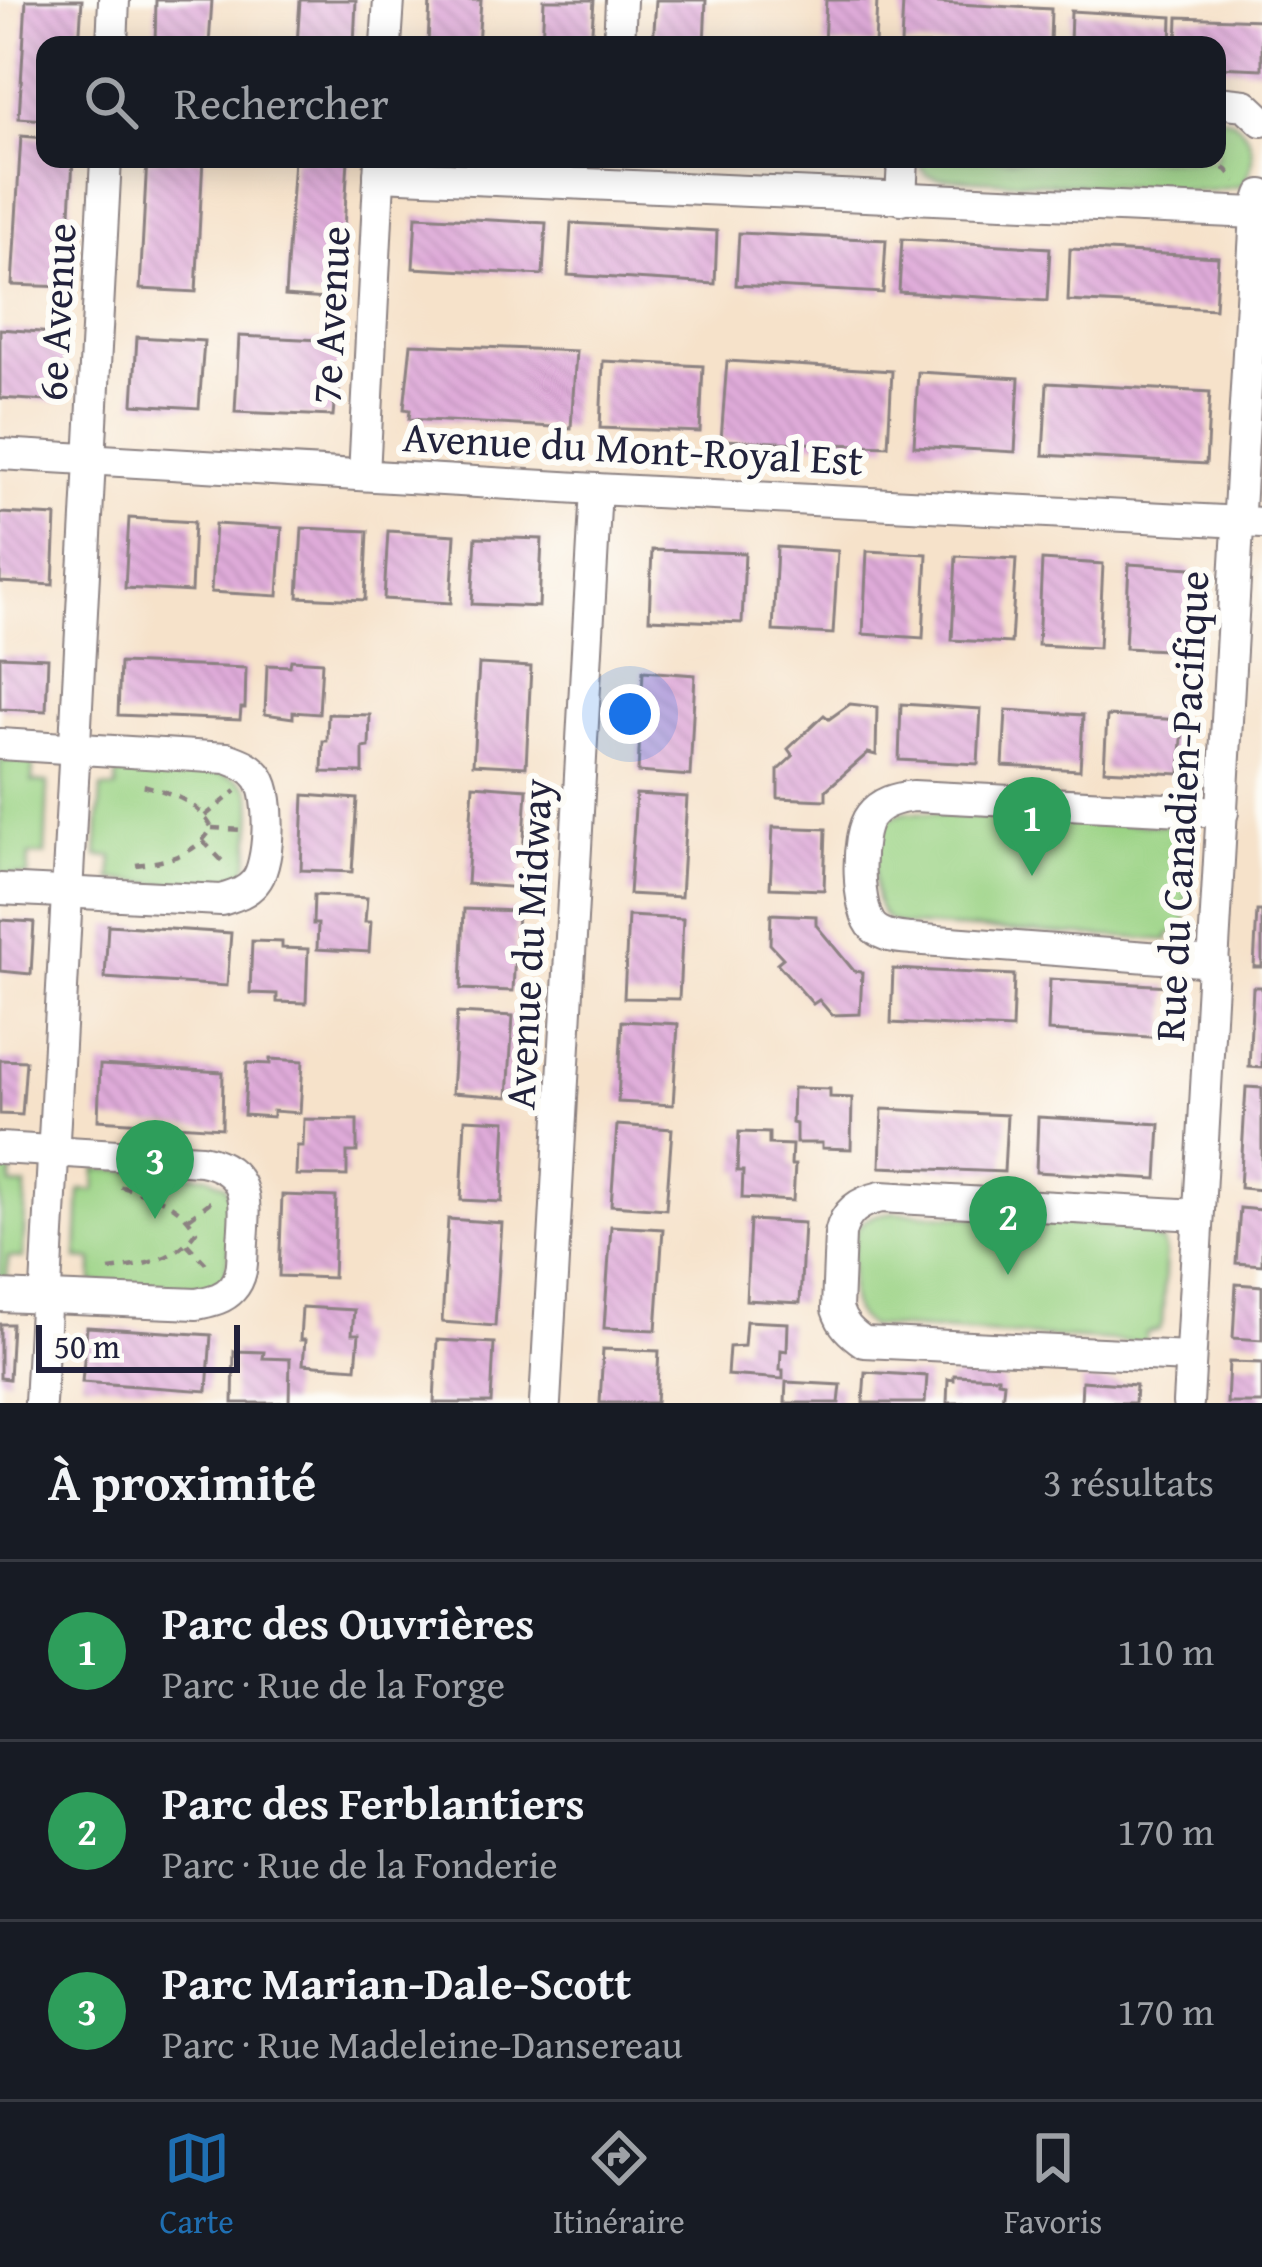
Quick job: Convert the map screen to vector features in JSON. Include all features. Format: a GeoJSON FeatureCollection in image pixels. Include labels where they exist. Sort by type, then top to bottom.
{"type":"FeatureCollection","features":[{"type":"Feature","properties":{"kind":"street"},"geometry":{"type":"LineString","coordinates":[[112,36],[114,0]]}},
{"type":"Feature","properties":{"kind":"street"},"geometry":{"type":"LineString","coordinates":[[387,36],[389,0]]}},
{"type":"Feature","properties":{"kind":"street"},"geometry":{"type":"LineString","coordinates":[[620,36],[621,0]]}},
{"type":"Feature","properties":{"kind":"street"},"geometry":{"type":"LineString","coordinates":[[1226,103],[1245,105],[1262,121]]}},
{"type":"Feature","properties":{"kind":"street","name":"6e Avenue"},"geometry":{"type":"LineString","coordinates":[[40,1403],[106,168]]}},
{"type":"Feature","properties":{"kind":"street","name":"7e Avenue"},"geometry":{"type":"LineString","coordinates":[[364,475],[380,168]]}},
{"type":"Feature","properties":{"kind":"street"},"geometry":{"type":"LineString","coordinates":[[427,168],[615,172],[901,199],[1253,198]]}},
{"type":"Feature","properties":{"kind":"street"},"geometry":{"type":"LineString","coordinates":[[901,199],[910,168]]}},
{"type":"Feature","properties":{"kind":"street","name":"Rue du Canadien-Pacifique"},"geometry":{"type":"LineString","coordinates":[[1188,1403],[1223,812],[1251,522],[1253,198]]}},
{"type":"Feature","properties":{"kind":"street","name":"Avenue du Mont-Royal Est"},"geometry":{"type":"LineString","coordinates":[[0,454],[1251,522]]}},
{"type":"Feature","properties":{"kind":"street","name":"Avenue du Midway"},"geometry":{"type":"LineString","coordinates":[[545,1403],[596,489]]}},
{"type":"Feature","properties":{"kind":"street"},"geometry":{"type":"LineString","coordinates":[[0,743],[227,758],[245,764],[261,781],[267,801],[264,865],[256,882],[240,895],[221,900],[0,890]]}},
{"type":"Feature","properties":{"kind":"street"},"geometry":{"type":"LineString","coordinates":[[1214,962],[883,934],[872,927],[860,899],[862,832],[868,817],[880,807],[896,798],[914,796],[1223,812]]}},
{"type":"Feature","properties":{"kind":"street"},"geometry":{"type":"LineString","coordinates":[[0,1148],[221,1164],[246,1198],[242,1273],[231,1290],[216,1300],[197,1304],[0,1296]]}},
{"type":"Feature","properties":{"kind":"street"},"geometry":{"type":"LineString","coordinates":[[1190,1357],[864,1342],[841,1320],[836,1298],[842,1222],[869,1200],[1198,1214]]}},
{"type":"Feature","properties":{"kind":"path"},"geometry":{"type":"LineString","coordinates":[[1224,168],[1253,198]]}},
{"type":"Feature","properties":{"kind":"path"},"geometry":{"type":"LineString","coordinates":[[126,780],[181,798],[205,816],[212,828]]}},
{"type":"Feature","properties":{"kind":"path"},"geometry":{"type":"LineString","coordinates":[[205,816],[245,784]]}},
{"type":"Feature","properties":{"kind":"path"},"geometry":{"type":"LineString","coordinates":[[212,828],[250,831]]}},
{"type":"Feature","properties":{"kind":"path"},"geometry":{"type":"LineString","coordinates":[[122,866],[178,856],[203,841],[212,828]]}},
{"type":"Feature","properties":{"kind":"path"},"geometry":{"type":"LineString","coordinates":[[203,841],[239,878]]}},
{"type":"Feature","properties":{"kind":"path"},"geometry":{"type":"LineString","coordinates":[[105,1270],[171,1256],[196,1231],[176,1207],[110,1183]]}},
{"type":"Feature","properties":{"kind":"path"},"geometry":{"type":"LineString","coordinates":[[188,1219],[214,1199]]}},
{"type":"Feature","properties":{"kind":"path"},"geometry":{"type":"LineString","coordinates":[[187,1244],[223,1281]]}},
{"type":"Feature","properties":{"kind":"green space"},"geometry":{"type":"Polygon","coordinates":[[[1226,118],[1246,133],[1252,154],[1241,186],[1208,191],[927,175],[922,168],[1226,168],[1226,118]]]}},
{"type":"Feature","properties":{"kind":"green space"},"geometry":{"type":"Polygon","coordinates":[[[0,760],[33,761],[32,782],[48,783],[45,855],[29,855],[28,876],[0,874],[0,760]]]}},
{"type":"Feature","properties":{"kind":"green space"},"geometry":{"type":"Polygon","coordinates":[[[117,767],[211,771],[243,783],[252,799],[253,814],[249,856],[241,876],[215,886],[111,880],[113,857],[97,856],[101,788],[116,789],[117,767]]]}},
{"type":"Feature","properties":{"kind":"green space"},"geometry":{"type":"Polygon","coordinates":[[[905,812],[1174,826],[1173,832],[1187,840],[1190,848],[1185,923],[1168,940],[893,922],[877,900],[876,847],[883,825],[905,812]]]}},
{"type":"Feature","properties":{"kind":"green space"},"geometry":{"type":"Polygon","coordinates":[[[0,1162],[12,1163],[11,1185],[26,1186],[23,1258],[8,1257],[7,1279],[0,1279],[0,1162]]]}},
{"type":"Feature","properties":{"kind":"green space"},"geometry":{"type":"Polygon","coordinates":[[[96,1169],[208,1176],[225,1186],[233,1203],[226,1276],[221,1283],[202,1290],[92,1283],[92,1260],[77,1259],[80,1190],[95,1191],[96,1169]]]}},
{"type":"Feature","properties":{"kind":"green space"},"geometry":{"type":"Polygon","coordinates":[[[894,1212],[1151,1229],[1151,1237],[1163,1242],[1166,1253],[1162,1324],[1159,1330],[1146,1333],[1145,1343],[869,1326],[856,1313],[851,1296],[854,1240],[866,1220],[894,1212]]]}},
{"type":"Feature","properties":{"kind":"building"},"geometry":{"type":"Polygon","coordinates":[[[26,0],[82,0],[80,36],[36,36],[36,119],[19,118],[26,0]]]}},
{"type":"Feature","properties":{"kind":"building"},"geometry":{"type":"Polygon","coordinates":[[[156,0],[212,0],[210,36],[155,36],[156,0]]]}},
{"type":"Feature","properties":{"kind":"building"},"geometry":{"type":"Polygon","coordinates":[[[300,0],[356,0],[354,36],[298,36],[300,0]]]}},
{"type":"Feature","properties":{"kind":"building"},"geometry":{"type":"Polygon","coordinates":[[[430,0],[481,0],[479,36],[428,36],[430,0]]]}},
{"type":"Feature","properties":{"kind":"building"},"geometry":{"type":"Polygon","coordinates":[[[544,0],[594,0],[592,36],[542,36],[544,0]]]}},
{"type":"Feature","properties":{"kind":"building"},"geometry":{"type":"Polygon","coordinates":[[[656,0],[706,0],[704,36],[654,36],[656,0]]]}},
{"type":"Feature","properties":{"kind":"building"},"geometry":{"type":"Polygon","coordinates":[[[826,0],[877,0],[875,36],[824,36],[826,0]]]}},
{"type":"Feature","properties":{"kind":"building"},"geometry":{"type":"Polygon","coordinates":[[[903,1],[1051,9],[1050,36],[901,36],[903,1]]]}},
{"type":"Feature","properties":{"kind":"building"},"geometry":{"type":"Polygon","coordinates":[[[1071,11],[1172,17],[1171,36],[1070,36],[1071,11]]]}},
{"type":"Feature","properties":{"kind":"building"},"geometry":{"type":"Polygon","coordinates":[[[1178,17],[1262,20],[1262,69],[1226,67],[1226,36],[1177,36],[1178,17]]]}},
{"type":"Feature","properties":{"kind":"building"},"geometry":{"type":"Polygon","coordinates":[[[21,136],[36,137],[36,168],[73,168],[66,287],[12,285],[21,136]]]}},
{"type":"Feature","properties":{"kind":"building"},"geometry":{"type":"Polygon","coordinates":[[[147,168],[203,168],[196,292],[140,289],[147,168]]]}},
{"type":"Feature","properties":{"kind":"building"},"geometry":{"type":"Polygon","coordinates":[[[293,168],[347,168],[340,300],[285,296],[293,168]]]}},
{"type":"Feature","properties":{"kind":"building"},"geometry":{"type":"Polygon","coordinates":[[[416,216],[546,223],[543,275],[413,268],[416,216]]]}},
{"type":"Feature","properties":{"kind":"building"},"geometry":{"type":"Polygon","coordinates":[[[571,223],[717,231],[715,284],[568,275],[571,223]]]}},
{"type":"Feature","properties":{"kind":"building"},"geometry":{"type":"Polygon","coordinates":[[[739,233],[886,240],[883,293],[736,285],[739,233]]]}},
{"type":"Feature","properties":{"kind":"building"},"geometry":{"type":"Polygon","coordinates":[[[902,239],[1050,248],[1047,301],[899,292],[902,239]]]}},
{"type":"Feature","properties":{"kind":"building"},"geometry":{"type":"Polygon","coordinates":[[[1070,249],[1218,257],[1215,309],[1068,301],[1070,249]]]}},
{"type":"Feature","properties":{"kind":"building"},"geometry":{"type":"Polygon","coordinates":[[[0,329],[66,334],[62,402],[0,398],[0,329]]]}},
{"type":"Feature","properties":{"kind":"building"},"geometry":{"type":"Polygon","coordinates":[[[239,336],[340,341],[339,393],[335,393],[333,416],[235,412],[239,336]]]}},
{"type":"Feature","properties":{"kind":"building"},"geometry":{"type":"Polygon","coordinates":[[[137,337],[204,341],[199,408],[133,404],[137,337]]]}},
{"type":"Feature","properties":{"kind":"building"},"geometry":{"type":"Polygon","coordinates":[[[411,344],[576,351],[571,428],[409,419],[410,410],[404,409],[411,344]]]}},
{"type":"Feature","properties":{"kind":"building"},"geometry":{"type":"Polygon","coordinates":[[[603,361],[703,366],[700,432],[600,428],[603,361]]]}},
{"type":"Feature","properties":{"kind":"building"},"geometry":{"type":"Polygon","coordinates":[[[727,361],[892,371],[888,446],[721,440],[727,361]]]}},
{"type":"Feature","properties":{"kind":"building"},"geometry":{"type":"Polygon","coordinates":[[[918,372],[1019,378],[1015,452],[914,446],[918,372]]]}},
{"type":"Feature","properties":{"kind":"building"},"geometry":{"type":"Polygon","coordinates":[[[1047,383],[1210,392],[1206,464],[1043,455],[1047,383]]]}},
{"type":"Feature","properties":{"kind":"building"},"geometry":{"type":"Polygon","coordinates":[[[0,513],[56,516],[53,585],[0,582],[0,513]]]}},
{"type":"Feature","properties":{"kind":"building"},"geometry":{"type":"Polygon","coordinates":[[[129,518],[194,522],[191,592],[125,588],[129,518]]]}},
{"type":"Feature","properties":{"kind":"building"},"geometry":{"type":"Polygon","coordinates":[[[215,524],[282,528],[278,596],[211,592],[215,524]]]}},
{"type":"Feature","properties":{"kind":"building"},"geometry":{"type":"Polygon","coordinates":[[[302,528],[368,531],[365,600],[298,597],[302,528]]]}},
{"type":"Feature","properties":{"kind":"building"},"geometry":{"type":"Polygon","coordinates":[[[388,531],[455,535],[451,603],[384,599],[388,531]]]}},
{"type":"Feature","properties":{"kind":"building"},"geometry":{"type":"Polygon","coordinates":[[[476,537],[542,539],[539,607],[472,604],[476,537]]]}},
{"type":"Feature","properties":{"kind":"building"},"geometry":{"type":"Polygon","coordinates":[[[777,547],[838,551],[833,634],[773,631],[777,547]]]}},
{"type":"Feature","properties":{"kind":"building"},"geometry":{"type":"Polygon","coordinates":[[[652,550],[745,553],[742,623],[649,619],[652,550]]]}},
{"type":"Feature","properties":{"kind":"building"},"geometry":{"type":"Polygon","coordinates":[[[867,551],[927,554],[923,638],[863,634],[867,551]]]}},
{"type":"Feature","properties":{"kind":"building"},"geometry":{"type":"Polygon","coordinates":[[[956,556],[1016,559],[1011,643],[952,640],[956,556]]]}},
{"type":"Feature","properties":{"kind":"building"},"geometry":{"type":"Polygon","coordinates":[[[1042,560],[1103,564],[1099,648],[1038,645],[1042,560]]]}},
{"type":"Feature","properties":{"kind":"building"},"geometry":{"type":"Polygon","coordinates":[[[1129,564],[1191,568],[1187,651],[1125,648],[1129,564]]]}},
{"type":"Feature","properties":{"kind":"building"},"geometry":{"type":"Polygon","coordinates":[[[0,656],[48,658],[46,711],[0,709],[0,656]]]}},
{"type":"Feature","properties":{"kind":"building"},"geometry":{"type":"Polygon","coordinates":[[[291,660],[322,662],[319,714],[293,712],[293,718],[265,714],[267,665],[290,666],[291,660]]]}},
{"type":"Feature","properties":{"kind":"building"},"geometry":{"type":"Polygon","coordinates":[[[120,663],[246,668],[245,708],[241,708],[240,720],[118,715],[120,663]]]}},
{"type":"Feature","properties":{"kind":"building"},"geometry":{"type":"Polygon","coordinates":[[[479,664],[531,667],[526,767],[473,764],[479,664]]]}},
{"type":"Feature","properties":{"kind":"building"},"geometry":{"type":"Polygon","coordinates":[[[643,671],[695,675],[690,776],[638,772],[643,671]]]}},
{"type":"Feature","properties":{"kind":"building"},"geometry":{"type":"Polygon","coordinates":[[[850,704],[877,707],[876,755],[868,753],[826,790],[826,800],[778,798],[778,770],[793,756],[788,749],[824,715],[829,719],[850,704]]]}},
{"type":"Feature","properties":{"kind":"building"},"geometry":{"type":"Polygon","coordinates":[[[901,704],[981,709],[978,764],[899,760],[901,704]]]}},
{"type":"Feature","properties":{"kind":"building"},"geometry":{"type":"Polygon","coordinates":[[[1006,710],[1083,715],[1080,770],[1003,766],[1006,710]]]}},
{"type":"Feature","properties":{"kind":"building"},"geometry":{"type":"Polygon","coordinates":[[[328,714],[370,715],[363,773],[322,772],[328,714]]]}},
{"type":"Feature","properties":{"kind":"building"},"geometry":{"type":"Polygon","coordinates":[[[1107,716],[1183,720],[1180,774],[1104,770],[1107,716]]]}},
{"type":"Feature","properties":{"kind":"building"},"geometry":{"type":"Polygon","coordinates":[[[473,785],[527,789],[521,888],[467,884],[473,785]]]}},
{"type":"Feature","properties":{"kind":"building"},"geometry":{"type":"Polygon","coordinates":[[[636,794],[687,797],[681,897],[629,894],[636,794]]]}},
{"type":"Feature","properties":{"kind":"building"},"geometry":{"type":"Polygon","coordinates":[[[304,795],[357,799],[352,872],[301,870],[304,795]]]}},
{"type":"Feature","properties":{"kind":"building"},"geometry":{"type":"Polygon","coordinates":[[[773,827],[826,829],[824,890],[770,888],[773,827]]]}},
{"type":"Feature","properties":{"kind":"building"},"geometry":{"type":"Polygon","coordinates":[[[314,895],[367,898],[369,952],[317,949],[314,895]]]}},
{"type":"Feature","properties":{"kind":"building"},"geometry":{"type":"Polygon","coordinates":[[[464,909],[517,911],[513,991],[461,989],[464,909]]]}},
{"type":"Feature","properties":{"kind":"building"},"geometry":{"type":"Polygon","coordinates":[[[1257,911],[1262,911],[1262,967],[1254,967],[1257,911]]]}},
{"type":"Feature","properties":{"kind":"building"},"geometry":{"type":"Polygon","coordinates":[[[771,914],[816,916],[816,925],[854,971],[862,972],[860,1014],[832,1015],[819,1000],[813,1004],[777,963],[783,958],[770,944],[771,914]]]}},
{"type":"Feature","properties":{"kind":"building"},"geometry":{"type":"Polygon","coordinates":[[[628,916],[683,919],[679,999],[624,998],[628,916]]]}},
{"type":"Feature","properties":{"kind":"building"},"geometry":{"type":"Polygon","coordinates":[[[0,920],[34,922],[31,974],[0,971],[0,920]]]}},
{"type":"Feature","properties":{"kind":"building"},"geometry":{"type":"Polygon","coordinates":[[[108,925],[231,933],[227,986],[105,978],[108,925]]]}},
{"type":"Feature","properties":{"kind":"building"},"geometry":{"type":"Polygon","coordinates":[[[252,941],[308,949],[306,1003],[277,1002],[277,994],[250,993],[252,941]]]}},
{"type":"Feature","properties":{"kind":"building"},"geometry":{"type":"Polygon","coordinates":[[[893,969],[1014,975],[1012,1029],[891,1023],[893,969]]]}},
{"type":"Feature","properties":{"kind":"building"},"geometry":{"type":"Polygon","coordinates":[[[1050,979],[1169,986],[1166,1038],[1048,1031],[1050,979]]]}},
{"type":"Feature","properties":{"kind":"building"},"geometry":{"type":"Polygon","coordinates":[[[1253,987],[1262,987],[1262,1068],[1249,1067],[1253,987]]]}},
{"type":"Feature","properties":{"kind":"building"},"geometry":{"type":"Polygon","coordinates":[[[457,1013],[513,1016],[508,1097],[452,1093],[457,1013]]]}},
{"type":"Feature","properties":{"kind":"building"},"geometry":{"type":"Polygon","coordinates":[[[622,1021],[678,1024],[673,1105],[618,1102],[622,1021]]]}},
{"type":"Feature","properties":{"kind":"building"},"geometry":{"type":"Polygon","coordinates":[[[270,1059],[303,1061],[300,1113],[244,1115],[247,1063],[270,1064],[270,1059]]]}},
{"type":"Feature","properties":{"kind":"building"},"geometry":{"type":"Polygon","coordinates":[[[0,1060],[26,1061],[22,1115],[0,1114],[0,1060]]]}},
{"type":"Feature","properties":{"kind":"building"},"geometry":{"type":"Polygon","coordinates":[[[100,1065],[223,1072],[222,1128],[98,1120],[100,1065]]]}},
{"type":"Feature","properties":{"kind":"building"},"geometry":{"type":"Polygon","coordinates":[[[1246,1087],[1262,1088],[1262,1190],[1240,1188],[1246,1087]]]}},
{"type":"Feature","properties":{"kind":"building"},"geometry":{"type":"Polygon","coordinates":[[[793,1088],[830,1089],[830,1097],[852,1098],[851,1149],[796,1143],[793,1088]]]}},
{"type":"Feature","properties":{"kind":"building"},"geometry":{"type":"Polygon","coordinates":[[[882,1109],[1007,1115],[1004,1172],[880,1167],[882,1109]]]}},
{"type":"Feature","properties":{"kind":"building"},"geometry":{"type":"Polygon","coordinates":[[[1038,1117],[1160,1124],[1157,1179],[1036,1172],[1038,1117]]]}},
{"type":"Feature","properties":{"kind":"building"},"geometry":{"type":"Polygon","coordinates":[[[304,1119],[357,1120],[357,1152],[347,1152],[347,1176],[296,1175],[304,1119]]]}},
{"type":"Feature","properties":{"kind":"building"},"geometry":{"type":"Polygon","coordinates":[[[465,1119],[506,1121],[502,1202],[461,1200],[465,1119]]]}},
{"type":"Feature","properties":{"kind":"building"},"geometry":{"type":"Polygon","coordinates":[[[617,1125],[672,1129],[666,1209],[611,1205],[617,1125]]]}},
{"type":"Feature","properties":{"kind":"building"},"geometry":{"type":"Polygon","coordinates":[[[739,1132],[769,1133],[769,1144],[792,1145],[793,1201],[742,1198],[743,1171],[737,1171],[739,1132]]]}},
{"type":"Feature","properties":{"kind":"building"},"geometry":{"type":"Polygon","coordinates":[[[282,1195],[336,1197],[333,1278],[279,1276],[282,1195]]]}},
{"type":"Feature","properties":{"kind":"building"},"geometry":{"type":"Polygon","coordinates":[[[1240,1208],[1262,1210],[1262,1265],[1236,1263],[1240,1208]]]}},
{"type":"Feature","properties":{"kind":"building"},"geometry":{"type":"Polygon","coordinates":[[[448,1219],[502,1223],[495,1326],[442,1322],[448,1219]]]}},
{"type":"Feature","properties":{"kind":"building"},"geometry":{"type":"Polygon","coordinates":[[[750,1220],[804,1223],[800,1303],[746,1300],[750,1220]]]}},
{"type":"Feature","properties":{"kind":"building"},"geometry":{"type":"Polygon","coordinates":[[[611,1226],[663,1229],[656,1330],[604,1328],[611,1226]]]}},
{"type":"Feature","properties":{"kind":"building"},"geometry":{"type":"Polygon","coordinates":[[[1236,1284],[1262,1286],[1262,1340],[1233,1338],[1236,1284]]]}},
{"type":"Feature","properties":{"kind":"building"},"geometry":{"type":"Polygon","coordinates":[[[302,1307],[354,1310],[352,1334],[359,1334],[356,1368],[303,1364],[302,1307]]]}},
{"type":"Feature","properties":{"kind":"building"},"geometry":{"type":"Polygon","coordinates":[[[746,1321],[788,1323],[787,1351],[781,1350],[783,1379],[727,1375],[729,1347],[744,1346],[746,1321]]]}},
{"type":"Feature","properties":{"kind":"building"},"geometry":{"type":"Polygon","coordinates":[[[0,1324],[12,1324],[9,1379],[0,1378],[0,1324]]]}},
{"type":"Feature","properties":{"kind":"building"},"geometry":{"type":"Polygon","coordinates":[[[87,1327],[211,1335],[207,1391],[82,1382],[87,1327]]]}},
{"type":"Feature","properties":{"kind":"building"},"geometry":{"type":"Polygon","coordinates":[[[437,1340],[494,1343],[491,1403],[434,1403],[437,1340]]]}},
{"type":"Feature","properties":{"kind":"building"},"geometry":{"type":"Polygon","coordinates":[[[603,1349],[659,1351],[656,1403],[600,1403],[603,1349]]]}},
{"type":"Feature","properties":{"kind":"building"},"geometry":{"type":"Polygon","coordinates":[[[234,1351],[290,1359],[289,1403],[233,1403],[234,1351]]]}},
{"type":"Feature","properties":{"kind":"building"},"geometry":{"type":"Polygon","coordinates":[[[1229,1362],[1262,1363],[1262,1403],[1227,1403],[1229,1362]]]}},
{"type":"Feature","properties":{"kind":"building"},"geometry":{"type":"Polygon","coordinates":[[[865,1372],[927,1376],[925,1403],[863,1403],[865,1372]]]}},
{"type":"Feature","properties":{"kind":"building"},"geometry":{"type":"Polygon","coordinates":[[[954,1375],[998,1377],[1004,1382],[1002,1403],[947,1403],[948,1379],[954,1380],[954,1375]]]}},
{"type":"Feature","properties":{"kind":"building"},"geometry":{"type":"Polygon","coordinates":[[[1082,1381],[1136,1385],[1135,1403],[1081,1403],[1082,1381]]]}},
{"type":"Feature","properties":{"kind":"building"},"geometry":{"type":"Polygon","coordinates":[[[786,1382],[841,1385],[839,1403],[785,1403],[786,1382]]]}},
{"type":"Feature","properties":{"kind":"place","name":"Parc des Ouvrières"},"geometry":{"type":"Point","coordinates":[1032,876]}},
{"type":"Feature","properties":{"kind":"place","name":"Parc Marian-Dale-Scott"},"geometry":{"type":"Point","coordinates":[155,1219]}},
{"type":"Feature","properties":{"kind":"place","name":"Parc des Ferblantiers"},"geometry":{"type":"Point","coordinates":[1008,1275]}}]}
